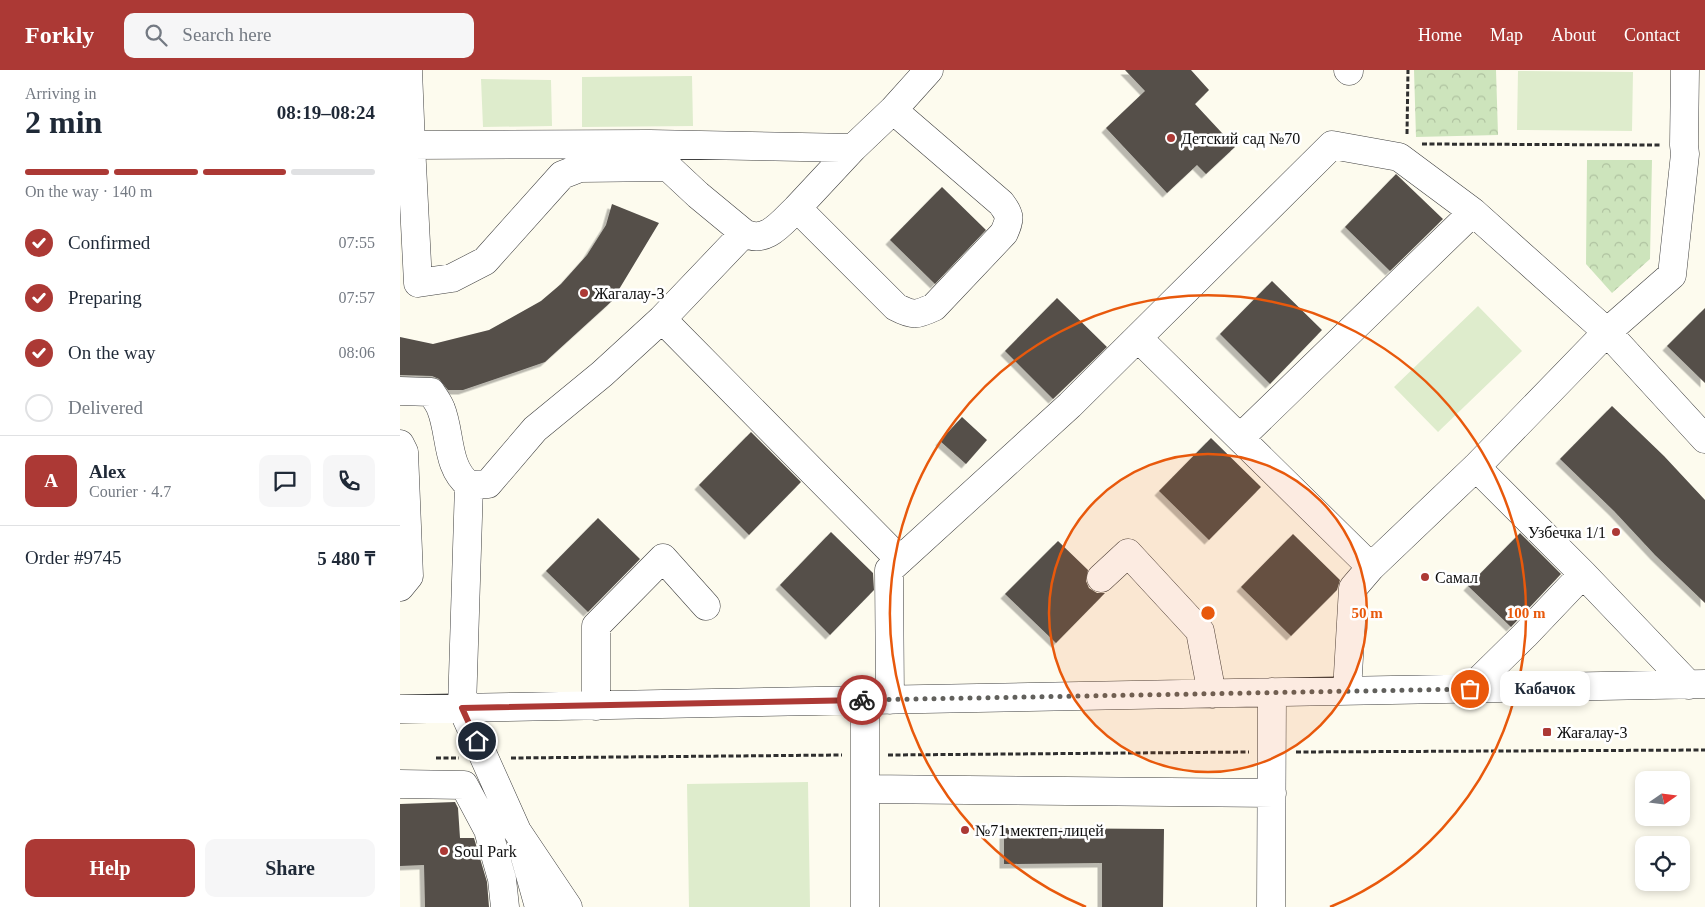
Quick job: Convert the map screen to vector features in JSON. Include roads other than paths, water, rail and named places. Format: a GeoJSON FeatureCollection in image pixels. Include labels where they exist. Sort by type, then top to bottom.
{"type":"FeatureCollection","features":[{"type":"Feature","properties":{"kind":"street"},"geometry":{"type":"LineString","coordinates":[[408,70],[411,145],[409,282],[452,278],[485,261],[562,175],[580,168],[668,167]]}},
{"type":"Feature","properties":{"kind":"street"},"geometry":{"type":"LineString","coordinates":[[650,144],[668,167],[744,233],[752,237],[765,235],[797,208],[853,148],[893,110],[929,70]]}},
{"type":"Feature","properties":{"kind":"street"},"geometry":{"type":"LineString","coordinates":[[1347,691],[1353,588],[1371,567],[1476,467],[1607,332],[1672,274],[1691,150],[1685,70]]}},
{"type":"Feature","properties":{"kind":"street"},"geometry":{"type":"LineString","coordinates":[[797,208],[896,307],[910,314],[920,313],[934,307],[1004,233],[1009,221],[1009,215],[1001,203],[893,110]]}},
{"type":"Feature","properties":{"kind":"street"},"geometry":{"type":"LineString","coordinates":[[411,145],[650,144],[853,148]]}},
{"type":"Feature","properties":{"kind":"street"},"geometry":{"type":"LineString","coordinates":[[865,907],[865,755],[877,700],[889,570],[1070,405],[1332,145],[1399,157],[1473,212],[1607,332],[1702,430]]}},
{"type":"Feature","properties":{"kind":"street"},"geometry":{"type":"LineString","coordinates":[[1240,438],[1473,212]]}},
{"type":"Feature","properties":{"kind":"street"},"geometry":{"type":"LineString","coordinates":[[469,485],[484,485],[490,482],[535,429],[602,374],[662,319],[744,233]]}},
{"type":"Feature","properties":{"kind":"street"},"geometry":{"type":"LineString","coordinates":[[662,319],[900,560]]}},
{"type":"Feature","properties":{"kind":"street"},"geometry":{"type":"LineString","coordinates":[[1138,338],[1371,567]]}},
{"type":"Feature","properties":{"kind":"street"},"geometry":{"type":"LineString","coordinates":[[400,391],[431,392],[441,408],[458,473],[469,485],[462,708],[517,831],[539,907]]}},
{"type":"Feature","properties":{"kind":"street"},"geometry":{"type":"LineString","coordinates":[[400,444],[404,452],[409,570],[409,576],[400,588]]}},
{"type":"Feature","properties":{"kind":"street"},"geometry":{"type":"LineString","coordinates":[[1476,467],[1697,684]]}},
{"type":"Feature","properties":{"kind":"street"},"geometry":{"type":"LineString","coordinates":[[1101,578],[1128,554],[1200,632],[1212,694]]}},
{"type":"Feature","properties":{"kind":"street"},"geometry":{"type":"LineString","coordinates":[[596,706],[596,626],[663,558],[706,606]]}},
{"type":"Feature","properties":{"kind":"street"},"geometry":{"type":"LineString","coordinates":[[1470,689],[1526,635],[1583,574]]}},
{"type":"Feature","properties":{"kind":"street"},"geometry":{"type":"LineString","coordinates":[[400,709],[1697,684]]}},
{"type":"Feature","properties":{"kind":"street"},"geometry":{"type":"LineString","coordinates":[[1271,907],[1272,692]]}},
{"type":"Feature","properties":{"kind":"street"},"geometry":{"type":"LineString","coordinates":[[400,784],[464,785],[488,830],[502,879],[505,907]]}},
{"type":"Feature","properties":{"kind":"street"},"geometry":{"type":"LineString","coordinates":[[865,789],[1272,793]]}},
{"type":"Feature","properties":{"kind":"street"},"geometry":{"type":"LineString","coordinates":[[517,831],[568,907]]}},
{"type":"Feature","properties":{"kind":"place","name":"Детский сад №70"},"geometry":{"type":"Point","coordinates":[1171,138]}},
{"type":"Feature","properties":{"kind":"place","name":"Жагалау-3"},"geometry":{"type":"Point","coordinates":[584,293]}},
{"type":"Feature","properties":{"kind":"place","name":"Узбечка 1/1"},"geometry":{"type":"Point","coordinates":[1616,532]}},
{"type":"Feature","properties":{"kind":"place","name":"Самал"},"geometry":{"type":"Point","coordinates":[1425,577]}},
{"type":"Feature","properties":{"kind":"place","name":"Кабачок"},"geometry":{"type":"Point","coordinates":[1470,689]}},
{"type":"Feature","properties":{"kind":"place","name":"Жағалау-3"},"geometry":{"type":"Point","coordinates":[1547,732]}},
{"type":"Feature","properties":{"kind":"place","name":"№71 мектеп-лицей"},"geometry":{"type":"Point","coordinates":[965,830]}},
{"type":"Feature","properties":{"kind":"place","name":"Soul Park"},"geometry":{"type":"Point","coordinates":[444,851]}}]}
